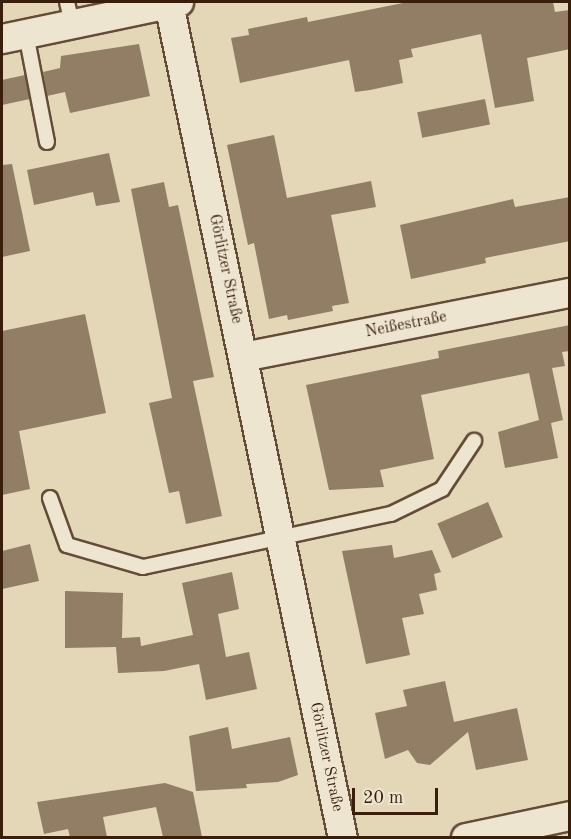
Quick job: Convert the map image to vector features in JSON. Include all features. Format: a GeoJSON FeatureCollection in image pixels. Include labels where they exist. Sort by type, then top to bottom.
{"type":"FeatureCollection","features":[{"type":"Feature","properties":{"kind":"street"},"geometry":{"type":"LineString","coordinates":[[14,37],[70,13],[174,3]]}},
{"type":"Feature","properties":{"kind":"street","name":"Görlitzer Straße"},"geometry":{"type":"LineString","coordinates":[[174,3],[243,357],[343,837]]}},
{"type":"Feature","properties":{"kind":"street","name":"Neißestraße"},"geometry":{"type":"LineString","coordinates":[[243,357],[570,292]]}},
{"type":"Feature","properties":{"kind":"street"},"geometry":{"type":"LineString","coordinates":[[466,837],[570,816]]}},
{"type":"Feature","properties":{"kind":"lane"},"geometry":{"type":"LineString","coordinates":[[14,37],[47,142]]}},
{"type":"Feature","properties":{"kind":"lane"},"geometry":{"type":"LineString","coordinates":[[50,498],[67,545],[143,567],[281,535],[391,514],[442,489],[474,441]]}},
{"type":"Feature","properties":{"kind":"building"},"geometry":{"type":"Polygon","coordinates":[[[408,2],[553,2],[555,12],[570,10],[570,49],[527,58],[534,101],[495,108],[481,34],[411,49],[413,57],[399,60],[403,83],[370,90],[355,92],[349,60],[240,83],[231,38],[249,35],[248,29],[307,17],[308,22],[408,2]]]}},
{"type":"Feature","properties":{"kind":"building"},"geometry":{"type":"Polygon","coordinates":[[[139,44],[150,96],[70,113],[65,92],[47,96],[43,72],[60,68],[61,56],[139,44]]]}},
{"type":"Feature","properties":{"kind":"building"},"geometry":{"type":"Polygon","coordinates":[[[25,75],[30,99],[2,105],[2,80],[25,75]]]}},
{"type":"Feature","properties":{"kind":"building"},"geometry":{"type":"Polygon","coordinates":[[[485,99],[490,125],[422,138],[417,112],[485,99]]]}},
{"type":"Feature","properties":{"kind":"building"},"geometry":{"type":"Polygon","coordinates":[[[274,135],[287,198],[371,181],[376,207],[331,215],[349,303],[332,306],[333,311],[288,320],[287,315],[269,319],[254,243],[248,245],[227,145],[274,135]]]}},
{"type":"Feature","properties":{"kind":"building"},"geometry":{"type":"Polygon","coordinates":[[[109,153],[120,202],[96,206],[93,192],[34,205],[27,170],[109,153]]]}},
{"type":"Feature","properties":{"kind":"building"},"geometry":{"type":"Polygon","coordinates":[[[12,164],[30,251],[2,257],[2,165],[12,164]]]}},
{"type":"Feature","properties":{"kind":"building"},"geometry":{"type":"Polygon","coordinates":[[[164,182],[169,207],[178,205],[214,377],[193,381],[222,516],[186,524],[179,491],[169,493],[149,403],[172,398],[131,189],[164,182]]]}},
{"type":"Feature","properties":{"kind":"building"},"geometry":{"type":"Polygon","coordinates":[[[570,197],[570,241],[485,258],[486,263],[411,279],[400,225],[513,199],[515,207],[570,197]]]}},
{"type":"Feature","properties":{"kind":"building"},"geometry":{"type":"Polygon","coordinates":[[[85,314],[106,413],[19,431],[30,489],[2,495],[2,331],[85,314]]]}},
{"type":"Feature","properties":{"kind":"building"},"geometry":{"type":"Polygon","coordinates":[[[570,325],[570,351],[562,352],[565,366],[552,368],[563,420],[551,423],[558,458],[505,468],[498,432],[539,420],[529,373],[421,395],[434,459],[380,470],[384,487],[329,490],[306,385],[439,358],[438,351],[570,325]]]}},
{"type":"Feature","properties":{"kind":"building"},"geometry":{"type":"Polygon","coordinates":[[[488,502],[503,537],[452,558],[437,523],[488,502]]]}},
{"type":"Feature","properties":{"kind":"building"},"geometry":{"type":"Polygon","coordinates":[[[30,544],[39,581],[2,589],[2,551],[30,544]]]}},
{"type":"Feature","properties":{"kind":"building"},"geometry":{"type":"Polygon","coordinates":[[[392,545],[394,558],[432,550],[441,572],[434,574],[437,590],[419,594],[424,614],[402,618],[410,655],[366,664],[342,551],[392,545]]]}},
{"type":"Feature","properties":{"kind":"building"},"geometry":{"type":"Polygon","coordinates":[[[232,572],[239,609],[218,614],[226,657],[249,652],[257,689],[206,700],[199,664],[164,671],[118,673],[116,647],[65,648],[65,591],[123,593],[122,638],[140,637],[141,646],[193,635],[182,583],[232,572]]]}},
{"type":"Feature","properties":{"kind":"building"},"geometry":{"type":"Polygon","coordinates":[[[445,681],[454,722],[517,708],[528,760],[476,770],[468,732],[430,765],[417,763],[408,750],[385,759],[375,713],[407,706],[403,690],[445,681]]]}},
{"type":"Feature","properties":{"kind":"building"},"geometry":{"type":"Polygon","coordinates":[[[228,727],[232,749],[290,737],[298,775],[278,782],[246,784],[247,788],[196,791],[189,736],[228,727]]]}},
{"type":"Feature","properties":{"kind":"building"},"geometry":{"type":"Polygon","coordinates":[[[165,783],[193,792],[202,837],[163,837],[156,807],[103,817],[107,837],[70,837],[68,829],[44,834],[37,802],[165,783]]]}}]}
